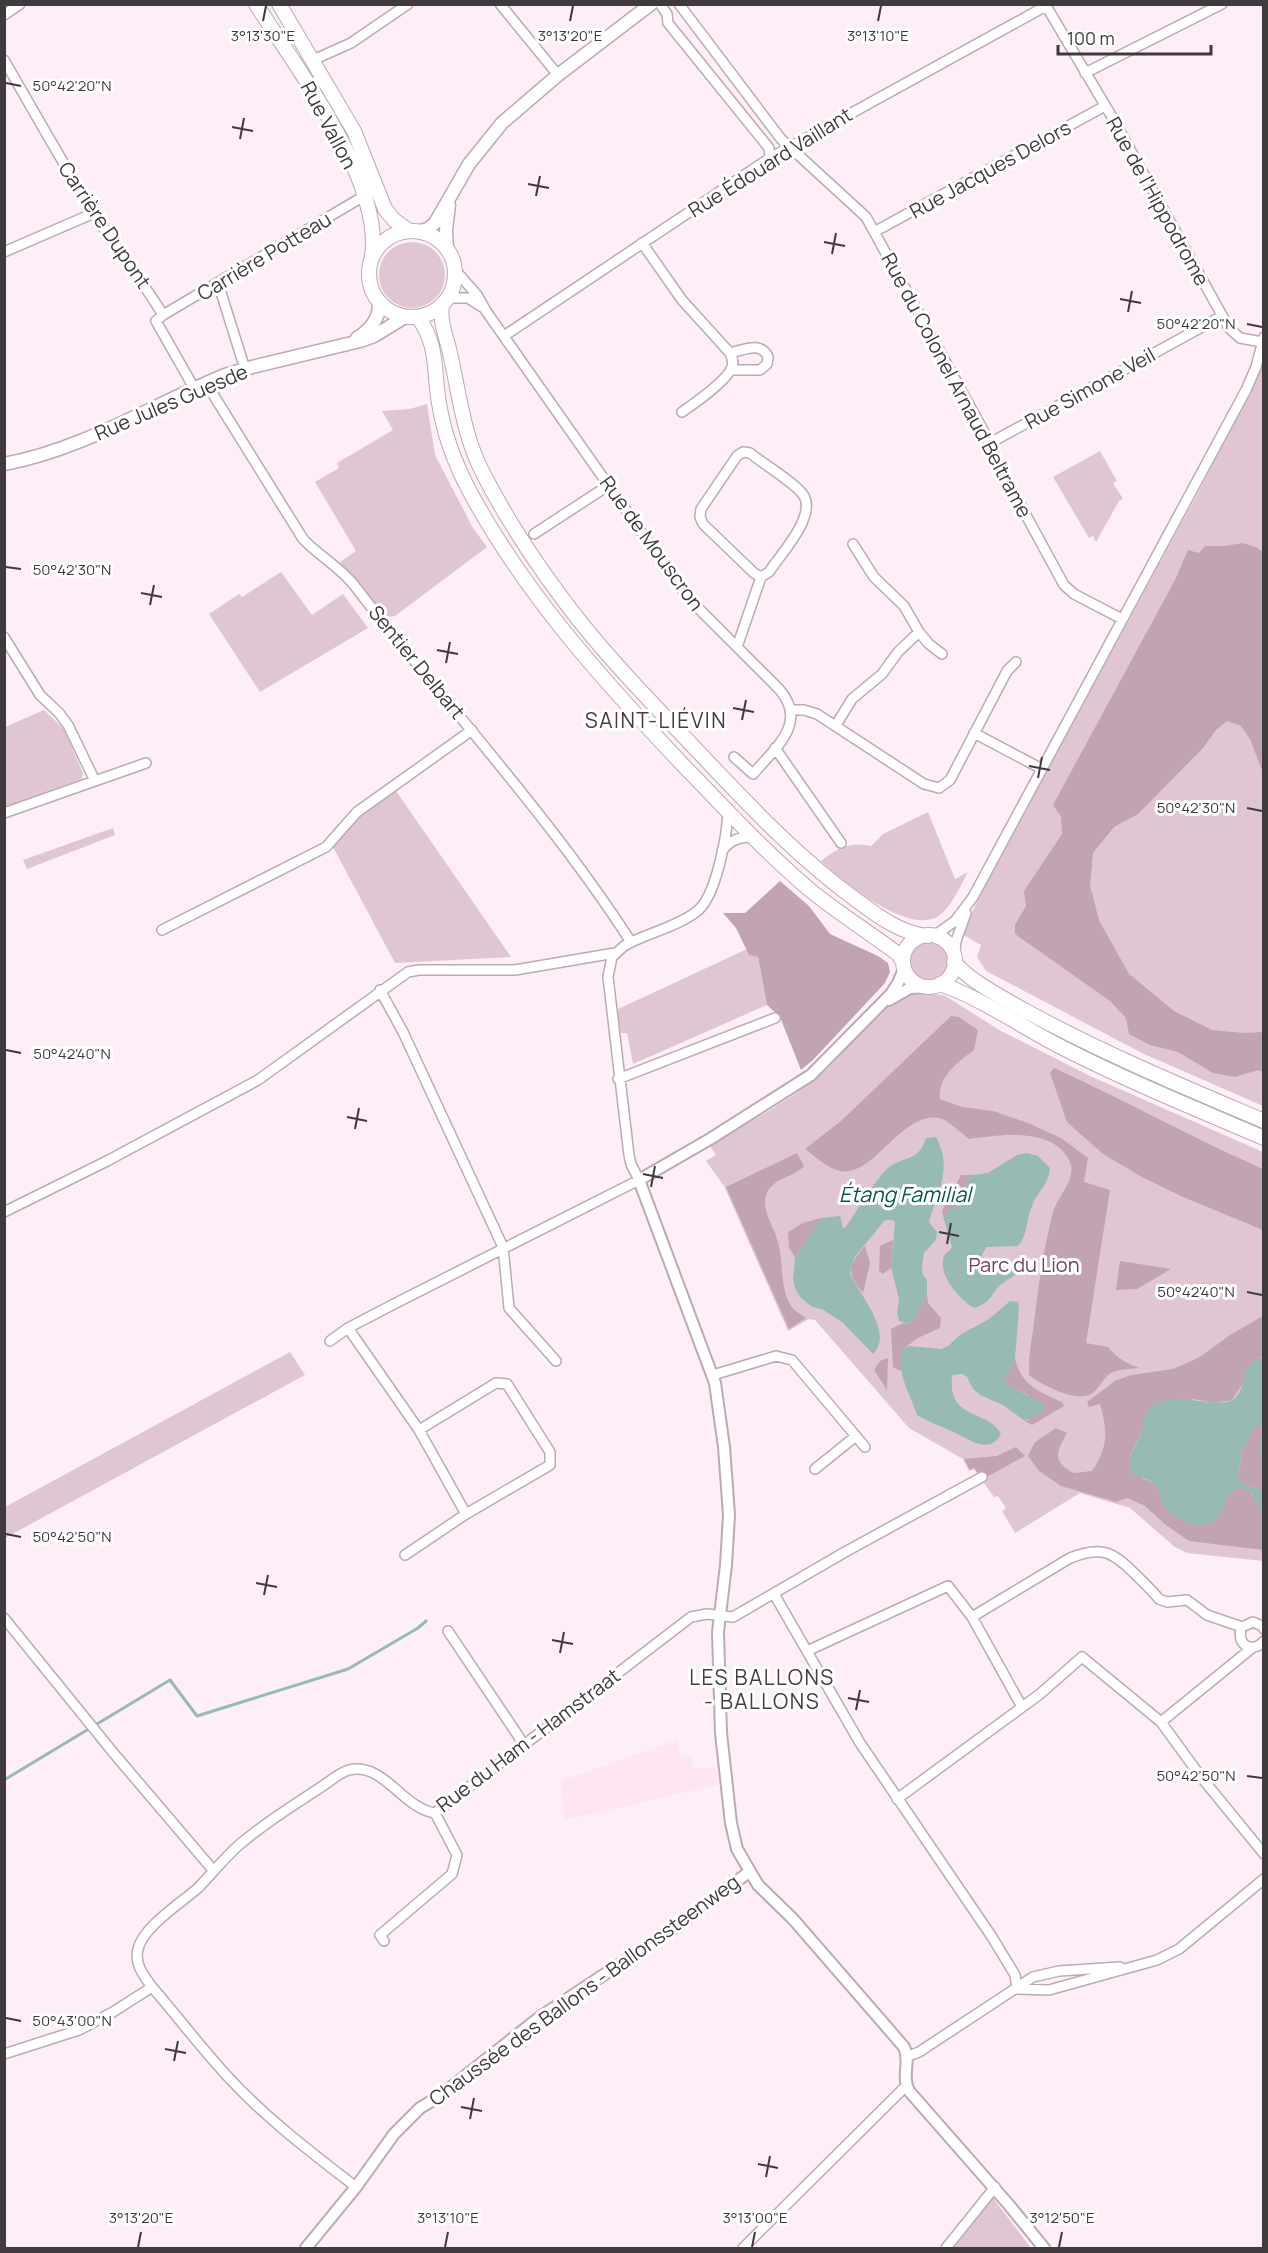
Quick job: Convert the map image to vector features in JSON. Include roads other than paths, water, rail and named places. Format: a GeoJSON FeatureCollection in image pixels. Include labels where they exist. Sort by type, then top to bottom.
{"type":"FeatureCollection","features":[{"type":"Feature","properties":{"kind":"main road","name":"Rue Vallon"},"geometry":{"type":"LineString","coordinates":[[256,4],[331,120],[347,152],[364,196],[374,232],[372,256]]}},
{"type":"Feature","properties":{"kind":"main road","name":"Rue Vallon"},"geometry":{"type":"LineString","coordinates":[[279,4],[358,138],[386,209],[394,220],[414,231]]}},
{"type":"Feature","properties":{"kind":"main road"},"geometry":{"type":"LineString","coordinates":[[445,301],[431,312],[411,317],[392,312],[379,302],[369,280],[372,256],[386,239],[398,233],[432,226],[469,164],[502,123],[558,75],[651,4]]}},
{"type":"Feature","properties":{"kind":"main road"},"geometry":{"type":"LineString","coordinates":[[450,198],[446,230],[447,249],[455,270],[454,283],[445,301],[442,322],[453,363],[458,399],[475,457],[494,495],[523,541],[576,616],[617,666],[770,827],[807,862],[867,908],[905,931],[930,936],[946,943],[962,970],[999,995],[1070,1034],[1143,1069],[1263,1121]]}},
{"type":"Feature","properties":{"kind":"main road"},"geometry":{"type":"LineString","coordinates":[[414,231],[434,237],[447,249]]}},
{"type":"Feature","properties":{"kind":"main road","name":"Rue Jules Guesde"},"geometry":{"type":"LineString","coordinates":[[340,345],[359,337],[368,330],[378,315],[379,302]]}},
{"type":"Feature","properties":{"kind":"main road"},"geometry":{"type":"LineString","coordinates":[[411,317],[431,339],[439,403],[449,445],[460,473],[493,532],[527,583],[578,650],[752,837],[813,892],[898,954],[912,981],[925,987],[940,984],[957,990],[1044,1038],[1117,1074],[1263,1138]]}},
{"type":"Feature","properties":{"kind":"main road","name":"Rue Jules Guesde"},"geometry":{"type":"LineString","coordinates":[[4,464],[66,446],[200,386],[245,369],[360,341],[411,317]]}},
{"type":"Feature","properties":{"kind":"main road"},"geometry":{"type":"LineString","coordinates":[[904,965],[905,951],[909,945],[919,938],[930,936]]}},
{"type":"Feature","properties":{"kind":"main road"},"geometry":{"type":"LineString","coordinates":[[940,984],[951,974],[954,960]]}},
{"type":"Feature","properties":{"kind":"street"},"geometry":{"type":"LineString","coordinates":[[4,15],[20,4]]}},
{"type":"Feature","properties":{"kind":"street"},"geometry":{"type":"LineString","coordinates":[[313,60],[351,43],[408,4]]}},
{"type":"Feature","properties":{"kind":"street"},"geometry":{"type":"LineString","coordinates":[[500,4],[558,75]]}},
{"type":"Feature","properties":{"kind":"street"},"geometry":{"type":"LineString","coordinates":[[660,4],[667,14],[668,23],[770,148],[770,158]]}},
{"type":"Feature","properties":{"kind":"street","name":"Rue du Colonel Arnaud Beltrame"},"geometry":{"type":"LineString","coordinates":[[679,4],[789,147],[862,213],[990,443],[997,462],[1064,585],[1074,594],[1122,620]]}},
{"type":"Feature","properties":{"kind":"street"},"geometry":{"type":"LineString","coordinates":[[1085,73],[1222,4]]}},
{"type":"Feature","properties":{"kind":"street","name":"Rue de l'Hippodrome"},"geometry":{"type":"LineString","coordinates":[[1045,5],[1235,336],[1263,340]]}},
{"type":"Feature","properties":{"kind":"street","name":"Rue Édouard Vaillant"},"geometry":{"type":"LineString","coordinates":[[504,336],[770,158],[1045,5]]}},
{"type":"Feature","properties":{"kind":"street","name":"Carrière Dupont"},"geometry":{"type":"LineString","coordinates":[[4,60],[43,130],[94,213],[147,287],[163,315],[156,321],[200,386]]}},
{"type":"Feature","properties":{"kind":"street"},"geometry":{"type":"LineString","coordinates":[[721,88],[736,79]]}},
{"type":"Feature","properties":{"kind":"street","name":"Rue Jacques Delors"},"geometry":{"type":"LineString","coordinates":[[874,232],[1105,106]]}},
{"type":"Feature","properties":{"kind":"street","name":"Carrière Potteau"},"geometry":{"type":"LineString","coordinates":[[163,315],[364,196]]}},
{"type":"Feature","properties":{"kind":"street"},"geometry":{"type":"LineString","coordinates":[[4,252],[94,213]]}},
{"type":"Feature","properties":{"kind":"street"},"geometry":{"type":"LineString","coordinates":[[642,243],[682,300],[730,354],[733,362],[731,370],[699,400],[682,412]]}},
{"type":"Feature","properties":{"kind":"street","name":"Rue de Mouscron"},"geometry":{"type":"LineString","coordinates":[[455,270],[477,295],[680,587],[784,694],[792,710]]}},
{"type":"Feature","properties":{"kind":"street"},"geometry":{"type":"LineString","coordinates":[[218,283],[245,369]]}},
{"type":"Feature","properties":{"kind":"street","name":"Rue de Mouscron"},"geometry":{"type":"LineString","coordinates":[[445,301],[468,298],[486,311]]}},
{"type":"Feature","properties":{"kind":"street","name":"Rue Simone Veil"},"geometry":{"type":"LineString","coordinates":[[990,443],[1222,316]]}},
{"type":"Feature","properties":{"kind":"street"},"geometry":{"type":"LineString","coordinates":[[954,960],[958,935],[973,897],[1252,377],[1263,340]]}},
{"type":"Feature","properties":{"kind":"street"},"geometry":{"type":"LineString","coordinates":[[730,354],[758,347],[764,350],[768,357],[767,364],[760,370],[731,370]]}},
{"type":"Feature","properties":{"kind":"street","name":"Sentier Delbart"},"geometry":{"type":"LineString","coordinates":[[200,386],[303,539],[347,576],[472,730],[578,866],[631,942]]}},
{"type":"Feature","properties":{"kind":"street"},"geometry":{"type":"LineString","coordinates":[[737,647],[761,577],[769,573],[805,519],[807,507],[800,491],[750,453],[743,452],[737,456],[701,509],[700,517],[703,524],[761,577]]}},
{"type":"Feature","properties":{"kind":"street"},"geometry":{"type":"LineString","coordinates":[[534,534],[609,485]]}},
{"type":"Feature","properties":{"kind":"street"},"geometry":{"type":"LineString","coordinates":[[853,544],[874,577],[904,606],[919,632],[942,654]]}},
{"type":"Feature","properties":{"kind":"street"},"geometry":{"type":"LineString","coordinates":[[836,725],[857,694],[882,674],[898,652],[919,632]]}},
{"type":"Feature","properties":{"kind":"street"},"geometry":{"type":"LineString","coordinates":[[4,637],[40,695],[68,725],[95,781]]}},
{"type":"Feature","properties":{"kind":"street"},"geometry":{"type":"LineString","coordinates":[[734,757],[753,774],[789,730],[792,710],[810,711],[836,725],[924,784],[934,788],[943,787],[950,780],[1007,671],[1016,662]]}},
{"type":"Feature","properties":{"kind":"street"},"geometry":{"type":"LineString","coordinates":[[162,930],[326,847],[357,812],[472,730]]}},
{"type":"Feature","properties":{"kind":"street"},"geometry":{"type":"LineString","coordinates":[[974,734],[1042,769]]}},
{"type":"Feature","properties":{"kind":"street"},"geometry":{"type":"LineString","coordinates":[[775,748],[842,843]]}},
{"type":"Feature","properties":{"kind":"street"},"geometry":{"type":"LineString","coordinates":[[4,813],[146,763]]}},
{"type":"Feature","properties":{"kind":"street"},"geometry":{"type":"LineString","coordinates":[[4,1212],[117,1156],[258,1080],[404,974],[414,970],[515,970],[615,953],[631,942],[687,918],[702,908],[712,888],[722,851],[728,811]]}},
{"type":"Feature","properties":{"kind":"street"},"geometry":{"type":"LineString","coordinates":[[722,851],[728,843],[735,839],[752,837]]}},
{"type":"Feature","properties":{"kind":"street"},"geometry":{"type":"LineString","coordinates":[[930,936],[955,921],[973,897]]}},
{"type":"Feature","properties":{"kind":"street"},"geometry":{"type":"LineString","coordinates":[[615,953],[610,963],[608,977],[618,1079],[631,1164],[713,1375],[724,1447],[729,1515],[720,1616],[721,1733],[731,1823],[737,1849],[749,1872],[764,1891],[793,1919],[898,2040],[905,2050],[906,2086],[1044,2248]]}},
{"type":"Feature","properties":{"kind":"street"},"geometry":{"type":"LineString","coordinates":[[330,1341],[348,1329],[503,1247],[639,1180],[710,1139],[811,1075],[875,1012],[896,987],[904,965]]}},
{"type":"Feature","properties":{"kind":"street"},"geometry":{"type":"LineString","coordinates":[[875,1012],[905,990],[925,987]]}},
{"type":"Feature","properties":{"kind":"street"},"geometry":{"type":"LineString","coordinates":[[380,990],[403,1032],[503,1247],[509,1308],[556,1361]]}},
{"type":"Feature","properties":{"kind":"street"},"geometry":{"type":"LineString","coordinates":[[618,1079],[775,1018]]}},
{"type":"Feature","properties":{"kind":"street"},"geometry":{"type":"LineString","coordinates":[[348,1329],[419,1430],[466,1514]]}},
{"type":"Feature","properties":{"kind":"street"},"geometry":{"type":"LineString","coordinates":[[713,1375],[776,1356],[792,1360],[865,1447]]}},
{"type":"Feature","properties":{"kind":"street"},"geometry":{"type":"LineString","coordinates":[[405,1555],[466,1514],[550,1466],[550,1452],[507,1384],[496,1383],[419,1430]]}},
{"type":"Feature","properties":{"kind":"street"},"geometry":{"type":"LineString","coordinates":[[815,1469],[856,1436]]}},
{"type":"Feature","properties":{"kind":"street","name":"Rue du Ham - Hamstraat"},"geometry":{"type":"LineString","coordinates":[[356,2187],[305,2148],[245,2094],[140,1971],[138,1948],[158,1922],[199,1887],[213,1870],[257,1830],[347,1770],[369,1769],[415,1804],[435,1813],[691,1617],[707,1614],[733,1617],[982,1477]]}},
{"type":"Feature","properties":{"kind":"street"},"geometry":{"type":"LineString","coordinates":[[972,1617],[1070,1558],[1098,1551],[1110,1552],[1121,1560],[1159,1599],[1167,1602],[1187,1600],[1208,1615],[1242,1627]]}},
{"type":"Feature","properties":{"kind":"street"},"geometry":{"type":"LineString","coordinates":[[807,1651],[948,1586],[972,1617],[1022,1707]]}},
{"type":"Feature","properties":{"kind":"street"},"geometry":{"type":"LineString","coordinates":[[774,1594],[838,1707],[897,1799],[992,1937],[1015,1975],[1017,1989]]}},
{"type":"Feature","properties":{"kind":"street"},"geometry":{"type":"LineString","coordinates":[[4,1618],[116,1756],[213,1870]]}},
{"type":"Feature","properties":{"kind":"street"},"geometry":{"type":"LineString","coordinates":[[1252,1648],[1240,1641],[1239,1634],[1242,1627],[1253,1622],[1263,1629]]}},
{"type":"Feature","properties":{"kind":"street"},"geometry":{"type":"LineString","coordinates":[[448,1631],[525,1746]]}},
{"type":"Feature","properties":{"kind":"street"},"geometry":{"type":"LineString","coordinates":[[1161,1722],[1263,1641]]}},
{"type":"Feature","properties":{"kind":"street"},"geometry":{"type":"LineString","coordinates":[[897,1799],[1022,1707],[1082,1657],[1161,1722],[1201,1777],[1263,1854]]}},
{"type":"Feature","properties":{"kind":"street"},"geometry":{"type":"LineString","coordinates":[[384,1941],[380,1935],[452,1874],[457,1855],[435,1813]]}},
{"type":"Feature","properties":{"kind":"street","name":"Chaussée des Ballons - Ballonssteenweg"},"geometry":{"type":"LineString","coordinates":[[306,2248],[356,2187],[394,2134],[420,2108],[440,2096],[540,2018],[670,1931],[749,1872]]}},
{"type":"Feature","properties":{"kind":"street"},"geometry":{"type":"LineString","coordinates":[[1017,1989],[1049,1990],[1157,1960],[1179,1949],[1263,1879]]}},
{"type":"Feature","properties":{"kind":"street"},"geometry":{"type":"LineString","coordinates":[[906,2057],[919,2052],[1033,1977],[1059,1971],[1139,1966]]}},
{"type":"Feature","properties":{"kind":"street"},"geometry":{"type":"LineString","coordinates":[[4,2054],[79,2030],[152,1987]]}},
{"type":"Feature","properties":{"kind":"street"},"geometry":{"type":"LineString","coordinates":[[743,2248],[906,2086]]}},
{"type":"Feature","properties":{"kind":"street"},"geometry":{"type":"LineString","coordinates":[[946,2248],[994,2187]]}},
{"type":"Feature","properties":{"kind":"water","name":"Étang Familial"},"geometry":{"type":"Polygon","coordinates":[[[936,1137],[941,1148],[944,1169],[940,1190],[929,1222],[937,1232],[936,1240],[924,1253],[922,1267],[923,1275],[927,1280],[927,1293],[920,1309],[909,1324],[899,1321],[897,1312],[899,1299],[891,1268],[895,1222],[885,1220],[854,1258],[850,1273],[878,1324],[879,1345],[873,1354],[843,1323],[822,1309],[812,1307],[800,1297],[793,1280],[795,1257],[821,1218],[840,1216],[843,1228],[845,1228],[887,1169],[919,1152],[926,1138],[936,1137]]]}},
{"type":"Feature","properties":{"kind":"water","name":"Étang Familial"},"geometry":{"type":"Polygon","coordinates":[[[1027,1153],[1038,1156],[1050,1168],[1045,1184],[1030,1211],[1024,1237],[1018,1246],[987,1247],[982,1254],[984,1268],[992,1268],[994,1265],[997,1269],[1018,1266],[1022,1268],[1016,1275],[999,1286],[986,1302],[974,1308],[956,1292],[943,1269],[945,1254],[952,1247],[944,1220],[948,1210],[962,1201],[965,1186],[972,1175],[988,1173],[1017,1155],[1027,1153]]]}},
{"type":"Feature","properties":{"kind":"water"},"geometry":{"type":"Polygon","coordinates":[[[1010,1301],[1018,1302],[1019,1309],[1015,1358],[1005,1380],[1007,1385],[1041,1402],[1045,1406],[1040,1413],[1025,1421],[1003,1405],[980,1395],[973,1389],[967,1377],[962,1374],[952,1377],[955,1399],[960,1406],[996,1427],[1001,1434],[996,1440],[986,1445],[973,1442],[917,1415],[902,1375],[902,1350],[909,1346],[941,1349],[948,1346],[960,1335],[989,1319],[1010,1301]]]}},
{"type":"Feature","properties":{"kind":"water"},"geometry":{"type":"Polygon","coordinates":[[[1263,1357],[1263,1465],[1260,1451],[1262,1429],[1260,1426],[1255,1426],[1242,1451],[1238,1479],[1248,1486],[1263,1490],[1263,1516],[1252,1494],[1240,1488],[1230,1492],[1220,1514],[1212,1522],[1198,1525],[1182,1521],[1164,1507],[1156,1485],[1132,1473],[1130,1457],[1141,1434],[1145,1416],[1152,1406],[1162,1401],[1174,1399],[1224,1402],[1232,1400],[1237,1395],[1250,1365],[1263,1357]]]}},
{"type":"Feature","properties":{"kind":"waterway"},"geometry":{"type":"LineString","coordinates":[[4,1780],[170,1680],[197,1716],[348,1669],[426,1621]]}},
{"type":"Feature","properties":{"kind":"district","name":"SAINT-LIÉVIN"},"geometry":{"type":"Point","coordinates":[656,720]}},
{"type":"Feature","properties":{"kind":"district","name":"LES BALLONS - BALLONS"},"geometry":{"type":"Point","coordinates":[762,1689]}},
{"type":"Feature","properties":{"kind":"park label","name":"Parc du Lion"},"geometry":{"type":"Point","coordinates":[1024,1264]}}]}
